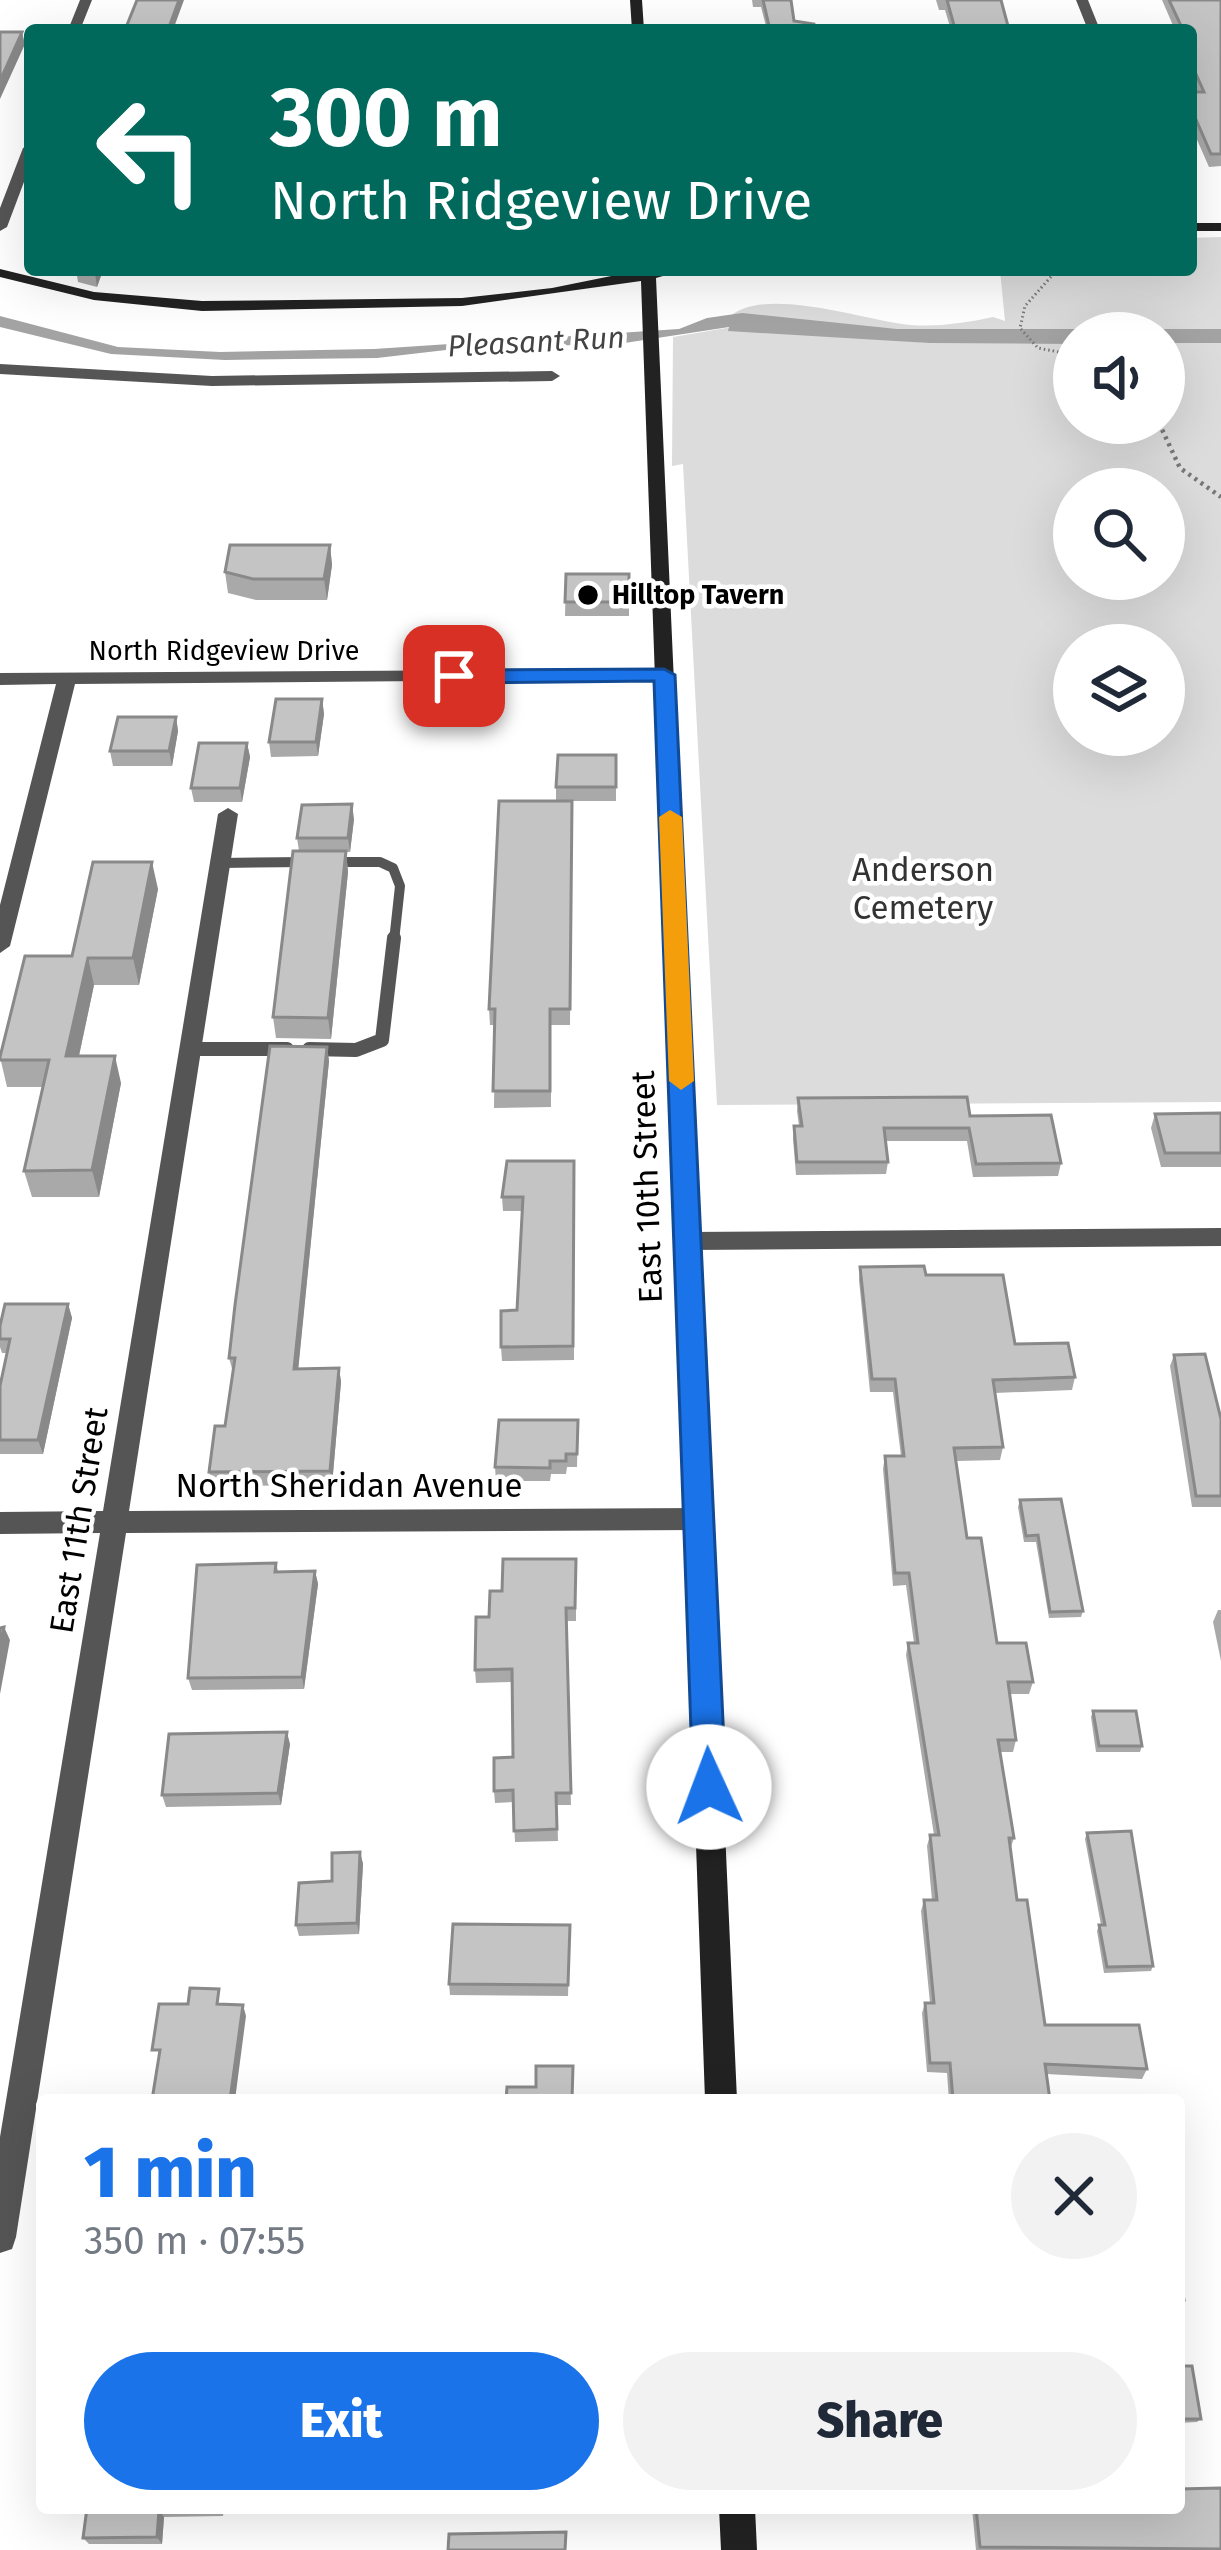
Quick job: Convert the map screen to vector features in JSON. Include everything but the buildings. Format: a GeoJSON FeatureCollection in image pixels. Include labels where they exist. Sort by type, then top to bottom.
{"type":"FeatureCollection","features":[{"type":"Feature","properties":{"kind":"main road"},"geometry":{"type":"LineString","coordinates":[[0,273],[94,296],[202,306],[452,303],[553,292],[629,276]]}},
{"type":"Feature","properties":{"kind":"main road","name":"East 10th Street"},"geometry":{"type":"LineString","coordinates":[[648,276],[722,2094]]}},
{"type":"Feature","properties":{"kind":"main road"},"geometry":{"type":"LineString","coordinates":[[737,2514],[739,2550]]}},
{"type":"Feature","properties":{"kind":"street"},"geometry":{"type":"LineString","coordinates":[[0,227],[24,164]]}},
{"type":"Feature","properties":{"kind":"street"},"geometry":{"type":"LineString","coordinates":[[0,369],[196,380],[552,376]]}},
{"type":"Feature","properties":{"kind":"street","name":"North Ridgeview Drive"},"geometry":{"type":"LineString","coordinates":[[0,679],[664,675]]}},
{"type":"Feature","properties":{"kind":"street"},"geometry":{"type":"LineString","coordinates":[[0,946],[68,679]]}},
{"type":"Feature","properties":{"kind":"street","name":"East 11th Street"},"geometry":{"type":"LineString","coordinates":[[0,2237],[228,814]]}},
{"type":"Feature","properties":{"kind":"street"},"geometry":{"type":"LineString","coordinates":[[688,1241],[1221,1238]]}},
{"type":"Feature","properties":{"kind":"street","name":"North Sheridan Avenue"},"geometry":{"type":"LineString","coordinates":[[0,1523],[699,1519]]}},
{"type":"Feature","properties":{"kind":"lane"},"geometry":{"type":"LineString","coordinates":[[190,1049],[356,1050],[382,1040],[400,886],[392,868],[380,862],[219,863]]}},
{"type":"Feature","properties":{"kind":"path"},"geometry":{"type":"LineString","coordinates":[[1052,276],[1025,306],[1020,328],[1038,348],[1053,351]]}},
{"type":"Feature","properties":{"kind":"path"},"geometry":{"type":"LineString","coordinates":[[1167,444],[1173,462],[1189,481],[1221,497]]}},
{"type":"Feature","properties":{"kind":"green space","name":"Anderson Cemetery"},"geometry":{"type":"Polygon","coordinates":[[[1221,237],[1221,1102],[717,1105],[683,464],[672,466],[673,337],[738,326],[929,343],[1007,342],[729,317],[745,308],[790,304],[910,325],[993,317],[1005,321],[1001,276],[1197,276],[1197,238],[1221,237]]]}},
{"type":"Feature","properties":{"kind":"water","name":"Pleasant Run"},"geometry":{"type":"Polygon","coordinates":[[[742,313],[897,329],[1053,329],[1053,344],[929,343],[728,331],[729,327],[618,344],[463,348],[377,358],[225,360],[111,354],[0,327],[0,316],[118,347],[220,352],[374,349],[679,329],[707,318],[742,313]]]}},
{"type":"Feature","properties":{"kind":"water","name":"Pleasant Run"},"geometry":{"type":"Polygon","coordinates":[[[1185,329],[1221,329],[1221,343],[1185,343],[1185,329]]]}},
{"type":"Feature","properties":{"kind":"slow traffic"},"geometry":{"type":"LineString","coordinates":[[670,817],[681,1081]]}},
{"type":"Feature","properties":{"kind":"place","name":"Hilltop Tavern"},"geometry":{"type":"Point","coordinates":[588,595]}},
{"type":"Feature","properties":{"kind":"route"},"geometry":{"type":"LineString","coordinates":[[454,676],[664,675],[709,1787]]}}]}
